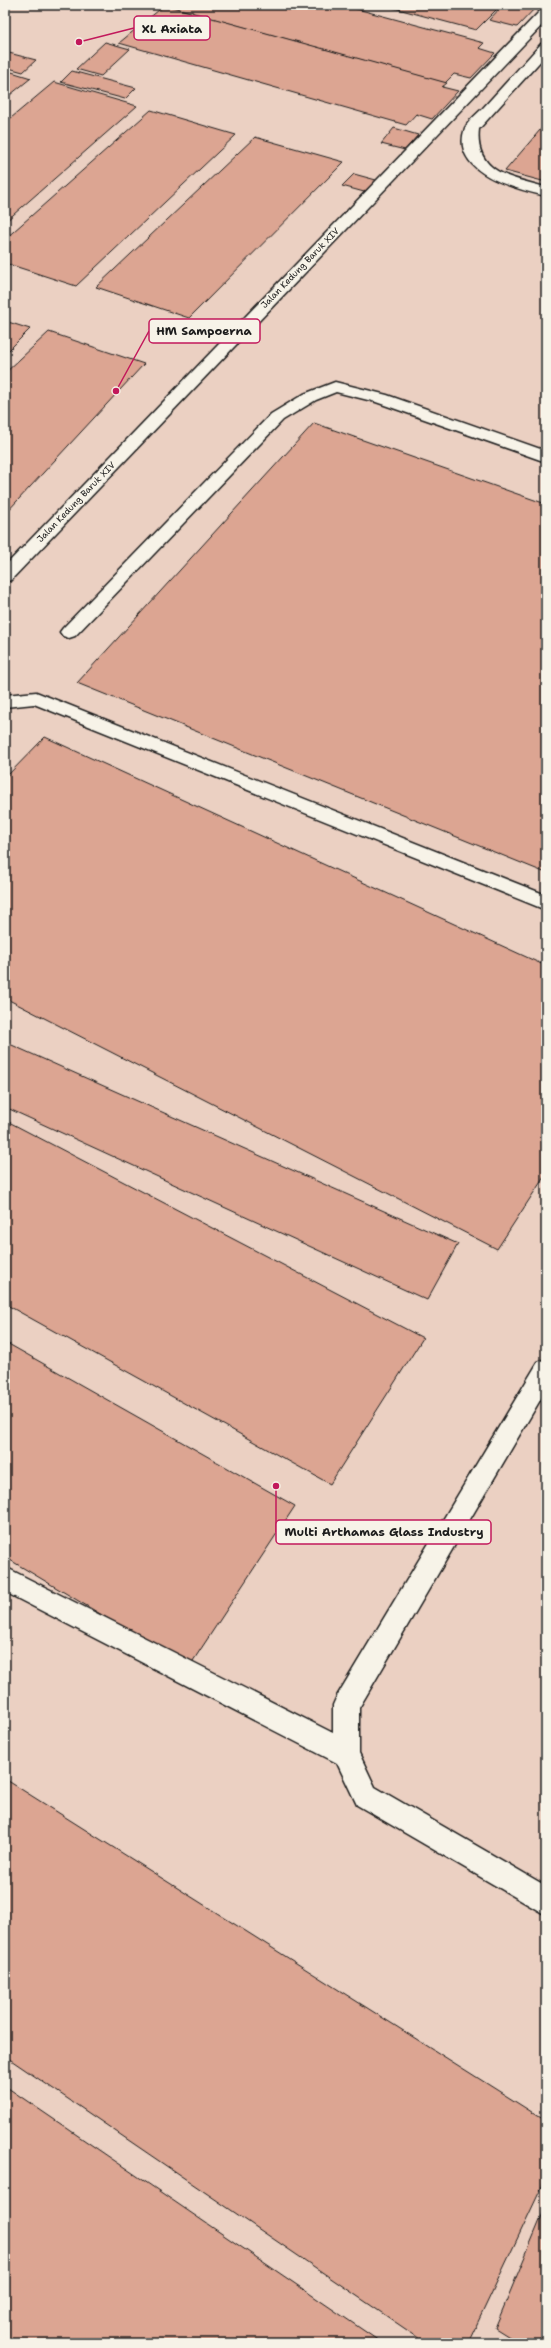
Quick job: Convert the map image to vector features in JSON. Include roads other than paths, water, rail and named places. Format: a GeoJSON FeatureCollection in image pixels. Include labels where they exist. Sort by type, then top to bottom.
{"type":"FeatureCollection","features":[{"type":"Feature","properties":{"kind":"lane","name":"Jalan Kedung Baruk XIV"},"geometry":{"type":"LineString","coordinates":[[5,576],[546,13]]}},
{"type":"Feature","properties":{"kind":"lane"},"geometry":{"type":"LineString","coordinates":[[546,47],[472,128],[468,140],[473,156],[496,177],[546,192]]}},
{"type":"Feature","properties":{"kind":"lane"},"geometry":{"type":"LineString","coordinates":[[69,632],[277,417],[310,397],[335,387],[381,398],[546,457]]}},
{"type":"Feature","properties":{"kind":"lane"},"geometry":{"type":"LineString","coordinates":[[5,701],[36,698],[546,902]]}},
{"type":"Feature","properties":{"kind":"lane"},"geometry":{"type":"LineString","coordinates":[[544,1896],[366,1796],[346,1754],[346,1705],[546,1369]]}},
{"type":"Feature","properties":{"kind":"lane"},"geometry":{"type":"LineString","coordinates":[[5,1579],[346,1754]]}},
{"type":"Feature","properties":{"kind":"place","name":"XL Axiata"},"geometry":{"type":"Point","coordinates":[79,42]}},
{"type":"Feature","properties":{"kind":"place","name":"HM Sampoerna"},"geometry":{"type":"Point","coordinates":[116,391]}},
{"type":"Feature","properties":{"kind":"place","name":"Multi Arthamas Glass Industry"},"geometry":{"type":"Point","coordinates":[276,1486]}}]}
